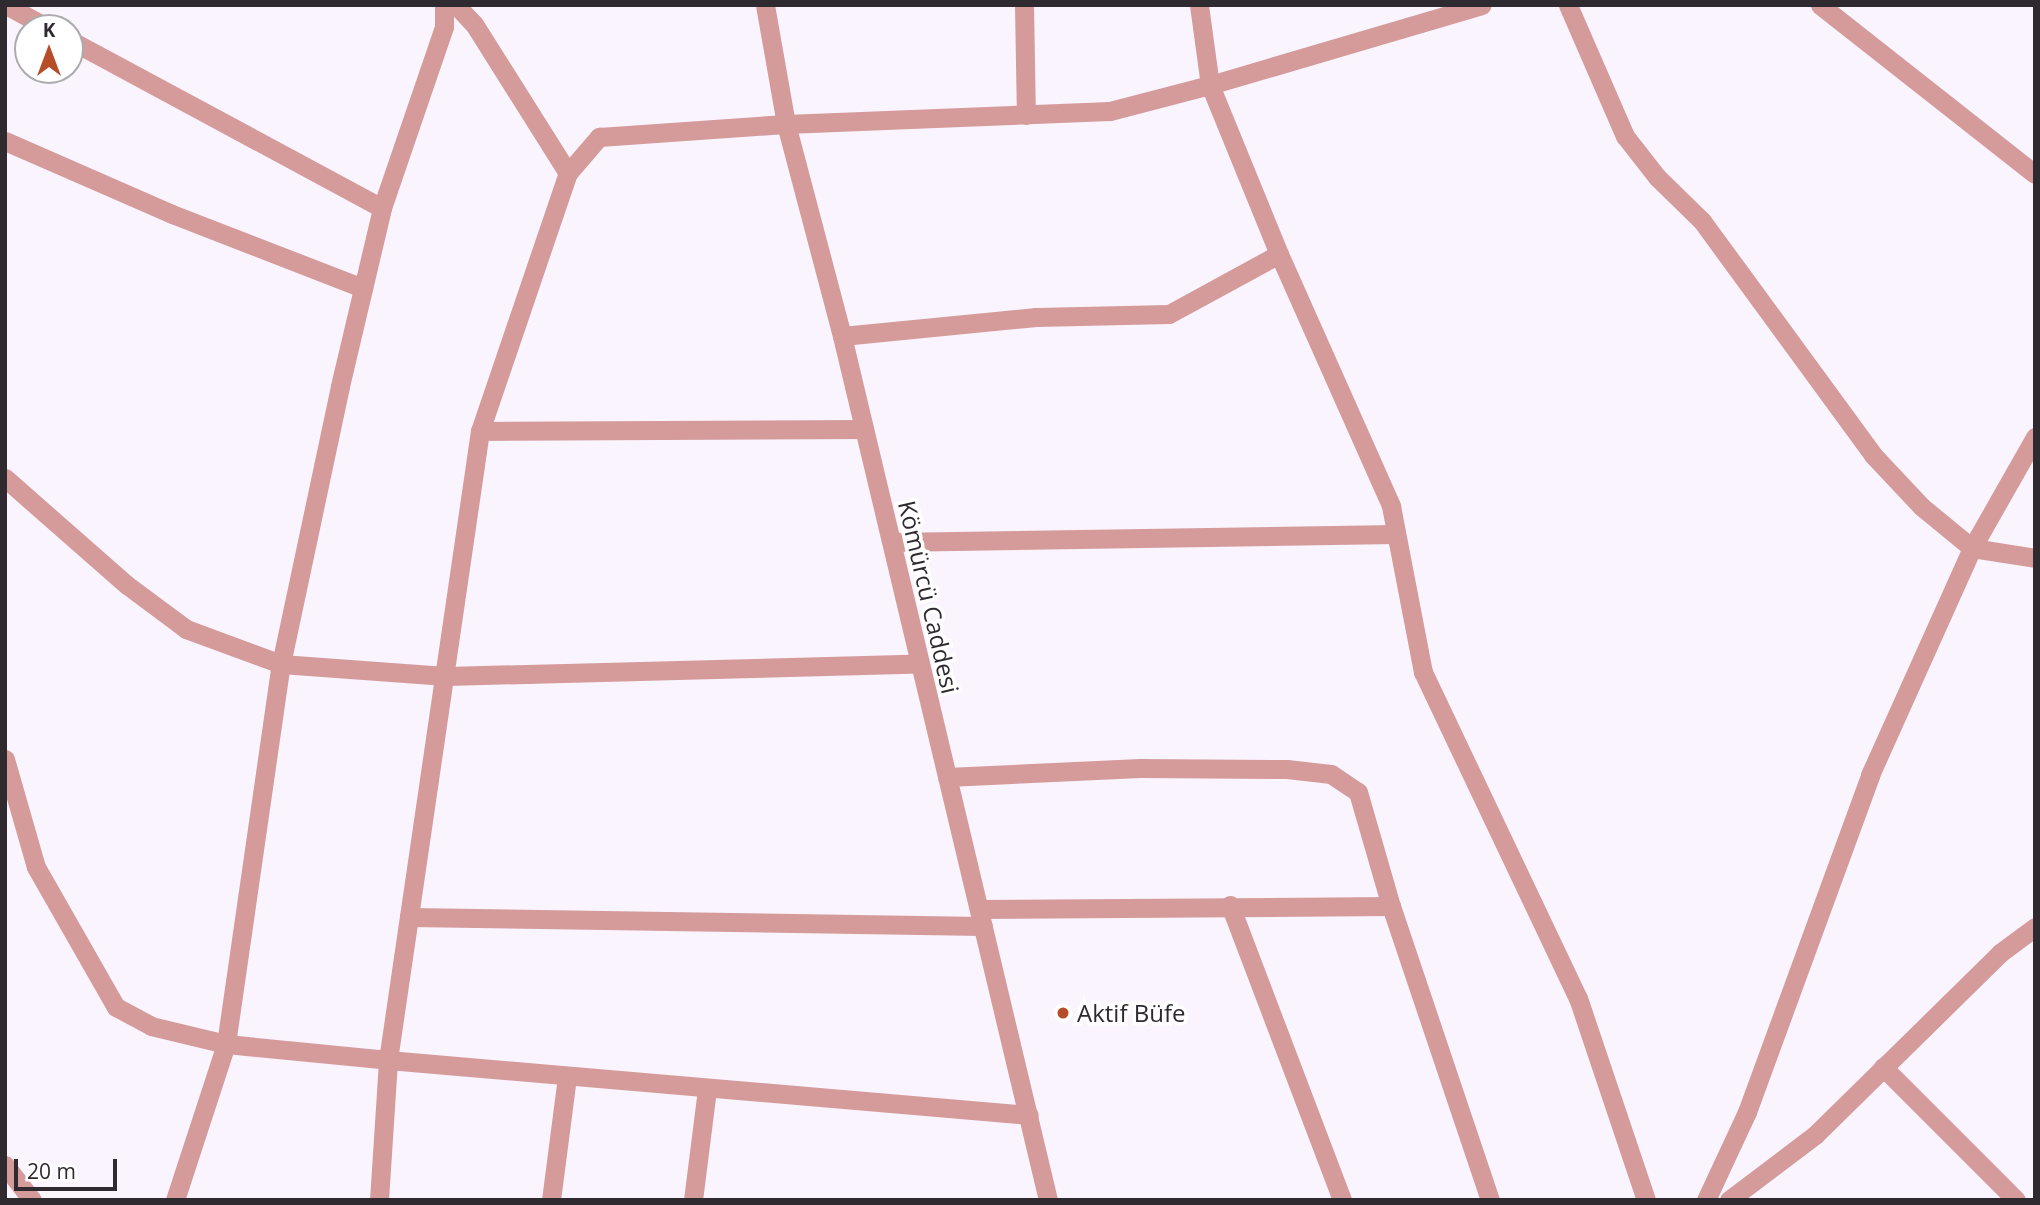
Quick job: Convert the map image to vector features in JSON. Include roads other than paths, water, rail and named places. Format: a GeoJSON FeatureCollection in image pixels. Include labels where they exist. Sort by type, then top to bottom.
{"type":"FeatureCollection","features":[{"type":"Feature","properties":{"kind":"street"},"geometry":{"type":"LineString","coordinates":[[6,5],[22,14]]}},
{"type":"Feature","properties":{"kind":"street"},"geometry":{"type":"LineString","coordinates":[[175,1200],[226,1044],[281,664],[363,288],[382,208],[444,27],[444,5]]}},
{"type":"Feature","properties":{"kind":"street"},"geometry":{"type":"LineString","coordinates":[[456,5],[474,24],[568,173]]}},
{"type":"Feature","properties":{"kind":"street","name":"Kömürcü Caddesi"},"geometry":{"type":"LineString","coordinates":[[765,5],[786,124],[842,336],[1048,1200]]}},
{"type":"Feature","properties":{"kind":"street"},"geometry":{"type":"LineString","coordinates":[[1024,5],[1026,115]]}},
{"type":"Feature","properties":{"kind":"street"},"geometry":{"type":"LineString","coordinates":[[1199,5],[1210,85],[1279,254],[1391,506],[1423,672],[1578,998],[1646,1200]]}},
{"type":"Feature","properties":{"kind":"street"},"geometry":{"type":"LineString","coordinates":[[379,1200],[388,1060],[480,431],[568,173],[599,137],[786,124],[1110,111],[1210,85],[1481,5]]}},
{"type":"Feature","properties":{"kind":"street"},"geometry":{"type":"LineString","coordinates":[[1569,5],[1625,136],[1657,177],[1702,221],[1873,455],[1922,507],[1972,548],[2035,558]]}},
{"type":"Feature","properties":{"kind":"street"},"geometry":{"type":"LineString","coordinates":[[1821,5],[2035,174]]}},
{"type":"Feature","properties":{"kind":"street"},"geometry":{"type":"LineString","coordinates":[[84,48],[382,208]]}},
{"type":"Feature","properties":{"kind":"street"},"geometry":{"type":"LineString","coordinates":[[5,141],[172,214],[363,288]]}},
{"type":"Feature","properties":{"kind":"street"},"geometry":{"type":"LineString","coordinates":[[842,336],[1036,317],[1169,314],[1279,254]]}},
{"type":"Feature","properties":{"kind":"street"},"geometry":{"type":"LineString","coordinates":[[480,431],[863,429]]}},
{"type":"Feature","properties":{"kind":"street"},"geometry":{"type":"LineString","coordinates":[[1706,1200],[1747,1112],[1870,775],[1972,548],[2035,437]]}},
{"type":"Feature","properties":{"kind":"street"},"geometry":{"type":"LineString","coordinates":[[5,478],[127,586],[186,629],[281,664],[446,676],[920,664]]}},
{"type":"Feature","properties":{"kind":"street"},"geometry":{"type":"LineString","coordinates":[[892,542],[1396,534]]}},
{"type":"Feature","properties":{"kind":"street"},"geometry":{"type":"LineString","coordinates":[[5,759],[36,867],[116,1007],[151,1026],[226,1044],[567,1077],[1029,1115]]}},
{"type":"Feature","properties":{"kind":"street"},"geometry":{"type":"LineString","coordinates":[[947,777],[1140,768],[1287,769],[1332,774],[1358,792],[1391,906],[1490,1200]]}},
{"type":"Feature","properties":{"kind":"street"},"geometry":{"type":"LineString","coordinates":[[409,916],[981,917],[1230,905],[1391,906]]}},
{"type":"Feature","properties":{"kind":"street"},"geometry":{"type":"LineString","coordinates":[[1230,905],[1342,1200]]}},
{"type":"Feature","properties":{"kind":"street"},"geometry":{"type":"LineString","coordinates":[[1729,1200],[1815,1135],[2000,953],[2035,927]]}},
{"type":"Feature","properties":{"kind":"street"},"geometry":{"type":"LineString","coordinates":[[1883,1067],[2016,1200]]}},
{"type":"Feature","properties":{"kind":"street"},"geometry":{"type":"LineString","coordinates":[[551,1200],[567,1077]]}},
{"type":"Feature","properties":{"kind":"street"},"geometry":{"type":"LineString","coordinates":[[693,1200],[707,1089]]}},
{"type":"Feature","properties":{"kind":"street"},"geometry":{"type":"LineString","coordinates":[[5,1166],[32,1200]]}},
{"type":"Feature","properties":{"kind":"place","name":"Aktif Büfe"},"geometry":{"type":"Point","coordinates":[1063,1013]}}]}
